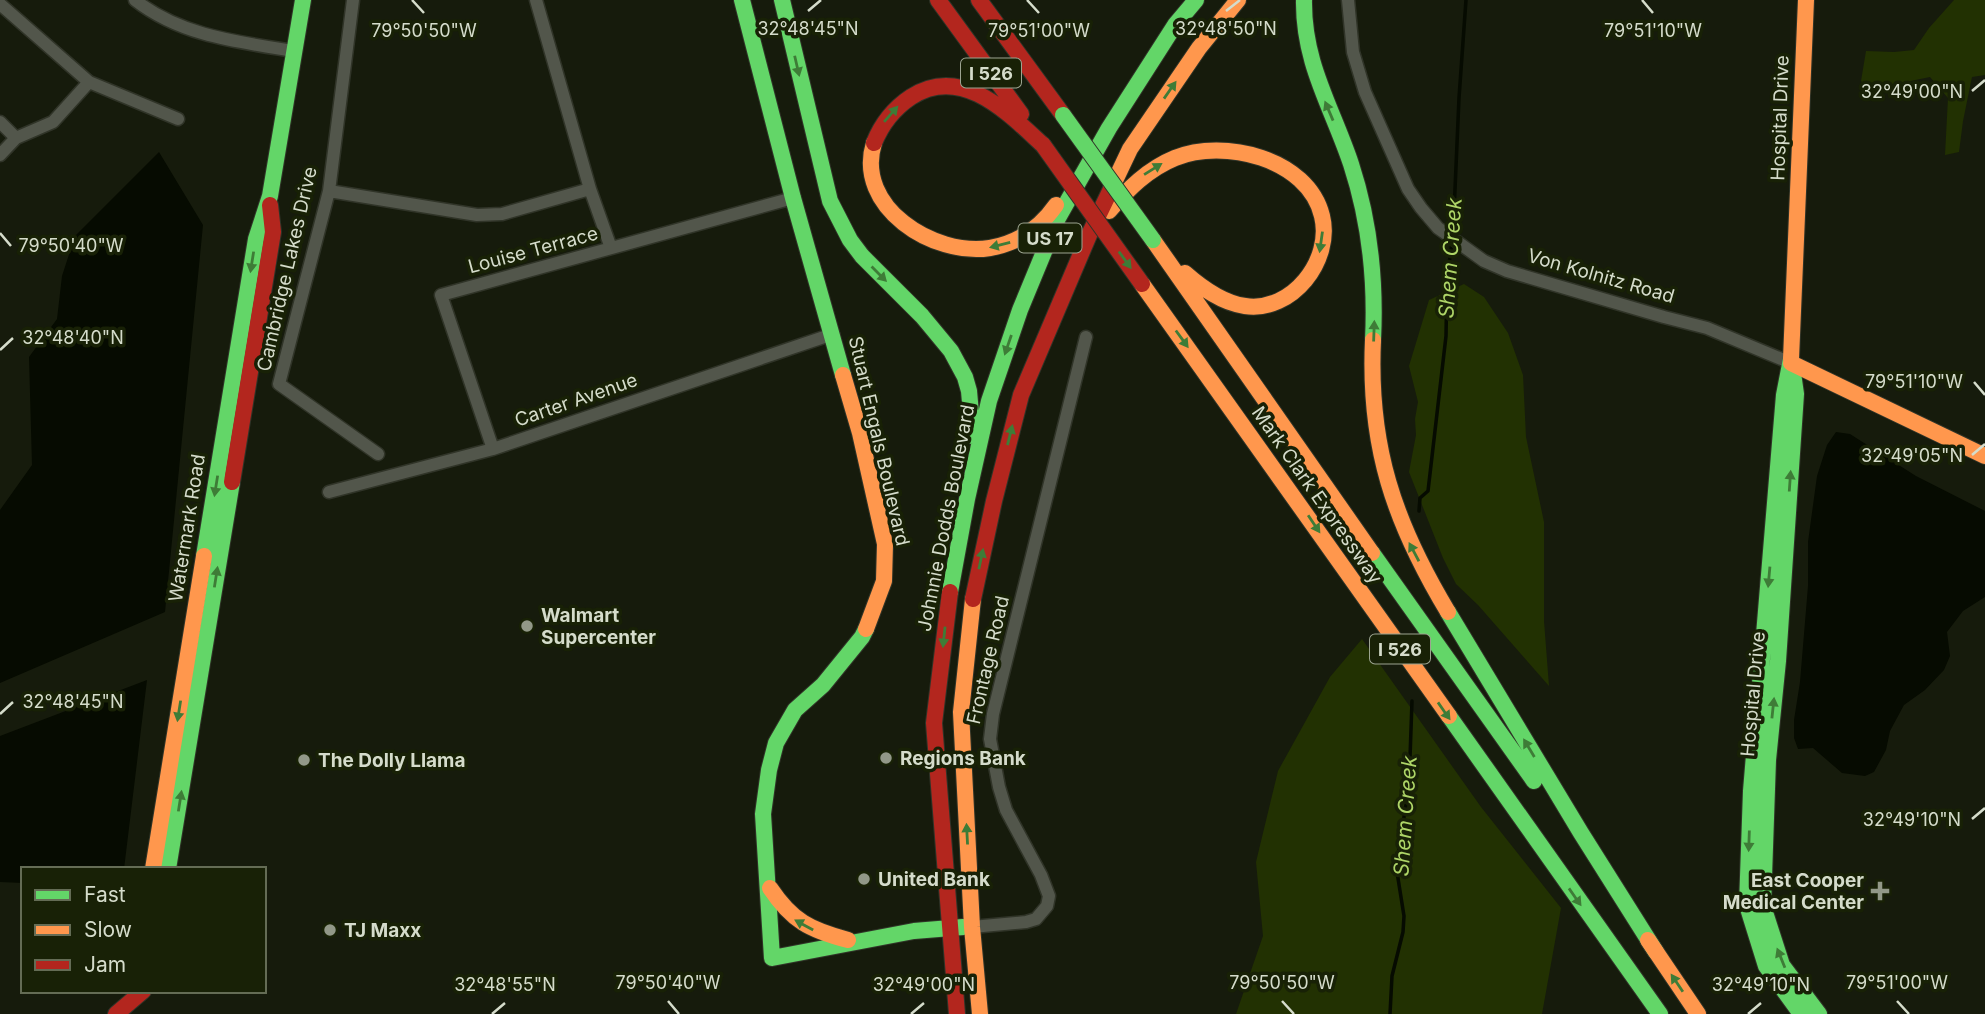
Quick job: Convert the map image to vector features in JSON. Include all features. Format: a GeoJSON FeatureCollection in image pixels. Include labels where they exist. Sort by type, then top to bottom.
{"type":"FeatureCollection","features":[{"type":"Feature","properties":{"kind":"main road","name":"Watermark Road"},"geometry":{"type":"LineString","coordinates":[[153,867],[256,239],[270,196],[303,0]]}},
{"type":"Feature","properties":{"kind":"main road","name":"Stuart Engals Boulevard"},"geometry":{"type":"LineString","coordinates":[[742,0],[793,198],[860,433],[885,544],[884,581],[862,637],[823,685],[795,710],[776,743],[769,770],[764,814],[772,958],[914,931],[972,927]]}},
{"type":"Feature","properties":{"kind":"main road"},"geometry":{"type":"LineString","coordinates":[[782,0],[830,201],[850,240],[862,256],[940,335],[962,370],[972,412],[973,473]]}},
{"type":"Feature","properties":{"kind":"main road","name":"Mark Clark Expressway"},"geometry":{"type":"LineString","coordinates":[[938,0],[1660,1014]]}},
{"type":"Feature","properties":{"kind":"main road","name":"Mark Clark Expressway"},"geometry":{"type":"LineString","coordinates":[[979,0],[1153,240],[1698,1014]]}},
{"type":"Feature","properties":{"kind":"main road","name":"Johnnie Dodds Boulevard"},"geometry":{"type":"LineString","coordinates":[[950,928],[934,723],[947,611],[989,401],[1020,310],[1058,218],[1109,128],[1175,25],[1196,0]]}},
{"type":"Feature","properties":{"kind":"main road","name":"US 17"},"geometry":{"type":"LineString","coordinates":[[980,1014],[972,927],[961,712],[971,610],[993,501],[1021,395],[1089,235],[1130,149],[1199,48],[1238,0]]}},
{"type":"Feature","properties":{"kind":"main road"},"geometry":{"type":"LineString","coordinates":[[1304,0],[1303,13],[1309,54],[1317,83],[1341,137],[1368,226],[1374,287],[1373,395],[1383,465],[1394,507],[1410,548],[1436,593],[1656,952]]}},
{"type":"Feature","properties":{"kind":"main road","name":"Hospital Drive"},"geometry":{"type":"LineString","coordinates":[[1801,1014],[1766,966],[1747,905],[1751,782],[1784,395],[1791,363],[1806,0]]}},
{"type":"Feature","properties":{"kind":"main road"},"geometry":{"type":"LineString","coordinates":[[1043,145],[989,99],[962,88],[937,87],[912,96],[890,115],[878,132],[871,156],[870,173],[877,192],[891,211],[907,226],[926,237],[943,244],[975,249],[1018,240],[1034,230],[1054,209],[1125,82],[1175,25]]}},
{"type":"Feature","properties":{"kind":"main road"},"geometry":{"type":"LineString","coordinates":[[1089,235],[1139,178],[1175,156],[1217,149],[1241,152],[1281,165],[1306,187],[1322,216],[1322,245],[1313,270],[1283,300],[1254,308],[1222,300],[1210,293],[1153,240]]}},
{"type":"Feature","properties":{"kind":"main road","name":"Watermark Road"},"geometry":{"type":"LineString","coordinates":[[169,867],[273,232],[270,196]]}},
{"type":"Feature","properties":{"kind":"main road","name":"Hospital Drive"},"geometry":{"type":"LineString","coordinates":[[1791,363],[1796,394],[1778,661],[1768,760],[1763,906],[1782,965],[1819,1014]]}},
{"type":"Feature","properties":{"kind":"main road","name":"Von Kolnitz Road"},"geometry":{"type":"LineString","coordinates":[[1791,363],[1985,456]]}},
{"type":"Feature","properties":{"kind":"main road"},"geometry":{"type":"LineString","coordinates":[[768,886],[782,907],[803,926],[855,942]]}},
{"type":"Feature","properties":{"kind":"main road","name":"US 17"},"geometry":{"type":"LineString","coordinates":[[950,928],[957,1014]]}},
{"type":"Feature","properties":{"kind":"main road"},"geometry":{"type":"LineString","coordinates":[[103,1014],[124,993]]}},
{"type":"Feature","properties":{"kind":"main road"},"geometry":{"type":"LineString","coordinates":[[116,1014],[141,993]]}},
{"type":"Feature","properties":{"kind":"street"},"geometry":{"type":"LineString","coordinates":[[135,0],[191,31],[294,51]]}},
{"type":"Feature","properties":{"kind":"street","name":"Cambridge Lakes Drive"},"geometry":{"type":"LineString","coordinates":[[353,0],[329,191],[279,384],[378,454]]}},
{"type":"Feature","properties":{"kind":"street"},"geometry":{"type":"LineString","coordinates":[[536,0],[590,189],[611,248]]}},
{"type":"Feature","properties":{"kind":"street","name":"Von Kolnitz Road"},"geometry":{"type":"LineString","coordinates":[[1348,0],[1353,52],[1365,92],[1408,189],[1438,228],[1484,261],[1507,271],[1707,328],[1791,363]]}},
{"type":"Feature","properties":{"kind":"street"},"geometry":{"type":"LineString","coordinates":[[0,4],[89,82],[178,119]]}},
{"type":"Feature","properties":{"kind":"street"},"geometry":{"type":"LineString","coordinates":[[0,155],[16,138],[53,122],[89,82]]}},
{"type":"Feature","properties":{"kind":"street"},"geometry":{"type":"LineString","coordinates":[[0,122],[16,138]]}},
{"type":"Feature","properties":{"kind":"street"},"geometry":{"type":"LineString","coordinates":[[329,191],[477,215],[502,214],[590,189]]}},
{"type":"Feature","properties":{"kind":"street","name":"Louise Terrace"},"geometry":{"type":"LineString","coordinates":[[494,449],[440,295],[793,198]]}},
{"type":"Feature","properties":{"kind":"street","name":"Carter Avenue"},"geometry":{"type":"LineString","coordinates":[[329,492],[494,449],[832,334]]}},
{"type":"Feature","properties":{"kind":"street","name":"Frontage Road"},"geometry":{"type":"LineString","coordinates":[[972,927],[1036,919],[1047,906],[1049,896],[1041,875],[1006,810],[990,739],[1086,337]]}},
{"type":"Feature","properties":{"kind":"green space"},"geometry":{"type":"Polygon","coordinates":[[[1954,0],[1985,0],[1985,75],[1972,77],[1959,152],[1945,155],[1948,98],[1930,77],[1891,85],[1875,97],[1861,81],[1866,51],[1914,50],[1954,0]]]}},
{"type":"Feature","properties":{"kind":"green space"},"geometry":{"type":"Polygon","coordinates":[[[1464,284],[1484,297],[1508,333],[1523,375],[1526,437],[1544,522],[1544,621],[1549,686],[1478,605],[1456,584],[1409,472],[1416,435],[1418,402],[1409,366],[1429,300],[1464,284]]]}},
{"type":"Feature","properties":{"kind":"green space"},"geometry":{"type":"Polygon","coordinates":[[[1362,639],[1481,807],[1561,908],[1542,1014],[1236,1014],[1263,936],[1256,862],[1278,771],[1330,677],[1362,639]]]}},
{"type":"Feature","properties":{"kind":"shaded area"},"geometry":{"type":"Polygon","coordinates":[[[159,152],[203,225],[165,612],[0,683],[0,510],[32,465],[29,357],[57,319],[62,276],[75,236],[159,152]]]}},
{"type":"Feature","properties":{"kind":"shaded area"},"geometry":{"type":"Polygon","coordinates":[[[1836,432],[1850,434],[1916,476],[1985,511],[1985,597],[1963,611],[1947,632],[1950,656],[1944,670],[1925,690],[1904,705],[1890,731],[1886,750],[1874,772],[1865,776],[1842,773],[1813,748],[1798,749],[1794,738],[1808,586],[1808,542],[1817,476],[1827,445],[1836,432]]]}},
{"type":"Feature","properties":{"kind":"shaded area"},"geometry":{"type":"Polygon","coordinates":[[[147,680],[124,867],[21,867],[21,883],[0,882],[0,736],[147,680]]]}},
{"type":"Feature","properties":{"kind":"waterway","name":"Shem Creek"},"geometry":{"type":"LineString","coordinates":[[1453,235],[1466,0]]}},
{"type":"Feature","properties":{"kind":"waterway","name":"Shem Creek"},"geometry":{"type":"LineString","coordinates":[[1419,511],[1420,498],[1428,491],[1446,336],[1447,278],[1452,243]]}},
{"type":"Feature","properties":{"kind":"waterway","name":"Shem Creek"},"geometry":{"type":"LineString","coordinates":[[1390,1014],[1392,976],[1403,932],[1404,916],[1397,872],[1409,786],[1412,701]]}},
{"type":"Feature","properties":{"kind":"traffic: fast"},"geometry":{"type":"LineString","coordinates":[[204,556],[256,239],[270,196],[303,0]]}},
{"type":"Feature","properties":{"kind":"traffic: fast"},"geometry":{"type":"LineString","coordinates":[[742,0],[793,198],[843,375]]}},
{"type":"Feature","properties":{"kind":"traffic: fast"},"geometry":{"type":"LineString","coordinates":[[782,0],[830,201],[850,240],[862,256],[922,316],[951,351],[969,391],[973,436]]}},
{"type":"Feature","properties":{"kind":"traffic: fast"},"geometry":{"type":"LineString","coordinates":[[950,592],[989,401],[1020,310],[1058,218],[1109,128],[1175,25],[1196,0]]}},
{"type":"Feature","properties":{"kind":"traffic: fast"},"geometry":{"type":"LineString","coordinates":[[1304,0],[1305,23],[1313,65],[1351,164],[1363,207],[1374,295],[1373,340]]}},
{"type":"Feature","properties":{"kind":"traffic: fast"},"geometry":{"type":"LineString","coordinates":[[1063,115],[1153,240]]}},
{"type":"Feature","properties":{"kind":"traffic: fast"},"geometry":{"type":"LineString","coordinates":[[1791,359],[1784,395],[1751,791],[1747,905],[1766,966],[1801,1014]]}},
{"type":"Feature","properties":{"kind":"traffic: fast"},"geometry":{"type":"LineString","coordinates":[[1793,373],[1796,394],[1778,661],[1768,760],[1763,906],[1782,965],[1819,1014]]}},
{"type":"Feature","properties":{"kind":"traffic: fast"},"geometry":{"type":"LineString","coordinates":[[168,867],[232,482]]}},
{"type":"Feature","properties":{"kind":"traffic: fast"},"geometry":{"type":"LineString","coordinates":[[1372,553],[1534,781]]}},
{"type":"Feature","properties":{"kind":"traffic: fast"},"geometry":{"type":"LineString","coordinates":[[1448,612],[1656,952]]}},
{"type":"Feature","properties":{"kind":"traffic: fast"},"geometry":{"type":"LineString","coordinates":[[866,629],[823,685],[795,710],[776,743],[763,814],[772,958],[914,931],[963,927]]}},
{"type":"Feature","properties":{"kind":"traffic: fast"},"geometry":{"type":"LineString","coordinates":[[1449,716],[1660,1014]]}},
{"type":"Feature","properties":{"kind":"traffic: slow"},"geometry":{"type":"LineString","coordinates":[[1111,189],[1130,149],[1199,48],[1238,0]]}},
{"type":"Feature","properties":{"kind":"traffic: slow"},"geometry":{"type":"LineString","coordinates":[[1791,359],[1806,0]]}},
{"type":"Feature","properties":{"kind":"traffic: slow"},"geometry":{"type":"LineString","coordinates":[[874,143],[871,166],[876,188],[887,207],[903,223],[923,236],[945,244],[968,249],[990,248],[1010,242],[1043,221],[1056,205]]}},
{"type":"Feature","properties":{"kind":"traffic: slow"},"geometry":{"type":"LineString","coordinates":[[1109,211],[1139,180],[1156,168],[1175,158],[1216,150],[1239,152],[1282,167],[1300,180],[1314,196],[1322,216],[1324,233],[1321,250],[1315,266],[1305,280],[1293,292],[1278,301],[1262,306],[1228,302],[1185,273]]}},
{"type":"Feature","properties":{"kind":"traffic: slow"},"geometry":{"type":"LineString","coordinates":[[1153,240],[1372,553]]}},
{"type":"Feature","properties":{"kind":"traffic: slow"},"geometry":{"type":"LineString","coordinates":[[1142,284],[1449,716]]}},
{"type":"Feature","properties":{"kind":"traffic: slow"},"geometry":{"type":"LineString","coordinates":[[1373,340],[1375,415],[1388,482],[1413,546],[1448,612]]}},
{"type":"Feature","properties":{"kind":"traffic: slow"},"geometry":{"type":"LineString","coordinates":[[1791,363],[1985,456]]}},
{"type":"Feature","properties":{"kind":"traffic: slow"},"geometry":{"type":"LineString","coordinates":[[843,375],[860,433],[885,544],[884,581],[866,629]]}},
{"type":"Feature","properties":{"kind":"traffic: slow"},"geometry":{"type":"LineString","coordinates":[[153,867],[204,556]]}},
{"type":"Feature","properties":{"kind":"traffic: slow"},"geometry":{"type":"LineString","coordinates":[[973,599],[961,712],[972,927],[980,1014]]}},
{"type":"Feature","properties":{"kind":"traffic: slow"},"geometry":{"type":"LineString","coordinates":[[770,888],[786,909],[803,923],[848,940]]}},
{"type":"Feature","properties":{"kind":"traffic: slow"},"geometry":{"type":"LineString","coordinates":[[1648,940],[1698,1014]]}},
{"type":"Feature","properties":{"kind":"traffic: jam"},"geometry":{"type":"LineString","coordinates":[[938,0],[1021,114]]}},
{"type":"Feature","properties":{"kind":"traffic: jam"},"geometry":{"type":"LineString","coordinates":[[979,0],[1063,115]]}},
{"type":"Feature","properties":{"kind":"traffic: jam"},"geometry":{"type":"LineString","coordinates":[[874,143],[893,112],[911,97],[930,88],[948,86],[966,89],[983,97],[1015,119],[1043,145]]}},
{"type":"Feature","properties":{"kind":"traffic: jam"},"geometry":{"type":"LineString","coordinates":[[1043,145],[1142,284]]}},
{"type":"Feature","properties":{"kind":"traffic: jam"},"geometry":{"type":"LineString","coordinates":[[973,599],[1021,395],[1111,189]]}},
{"type":"Feature","properties":{"kind":"traffic: jam"},"geometry":{"type":"LineString","coordinates":[[232,482],[273,232],[270,205]]}},
{"type":"Feature","properties":{"kind":"traffic: jam"},"geometry":{"type":"LineString","coordinates":[[950,592],[934,723],[957,1014]]}},
{"type":"Feature","properties":{"kind":"traffic: jam"},"geometry":{"type":"LineString","coordinates":[[116,1014],[141,993]]}},
{"type":"Feature","properties":{"kind":"place","name":"Walmart Supercenter"},"geometry":{"type":"Point","coordinates":[527,626]}},
{"type":"Feature","properties":{"kind":"place","name":"Regions Bank"},"geometry":{"type":"Point","coordinates":[886,758]}},
{"type":"Feature","properties":{"kind":"place","name":"The Dolly Llama"},"geometry":{"type":"Point","coordinates":[304,760]}},
{"type":"Feature","properties":{"kind":"place","name":"United Bank"},"geometry":{"type":"Point","coordinates":[864,879]}},
{"type":"Feature","properties":{"kind":"place","name":"East Cooper Medical Center"},"geometry":{"type":"Point","coordinates":[1880,891]}},
{"type":"Feature","properties":{"kind":"place","name":"TJ Maxx"},"geometry":{"type":"Point","coordinates":[330,930]}}]}
